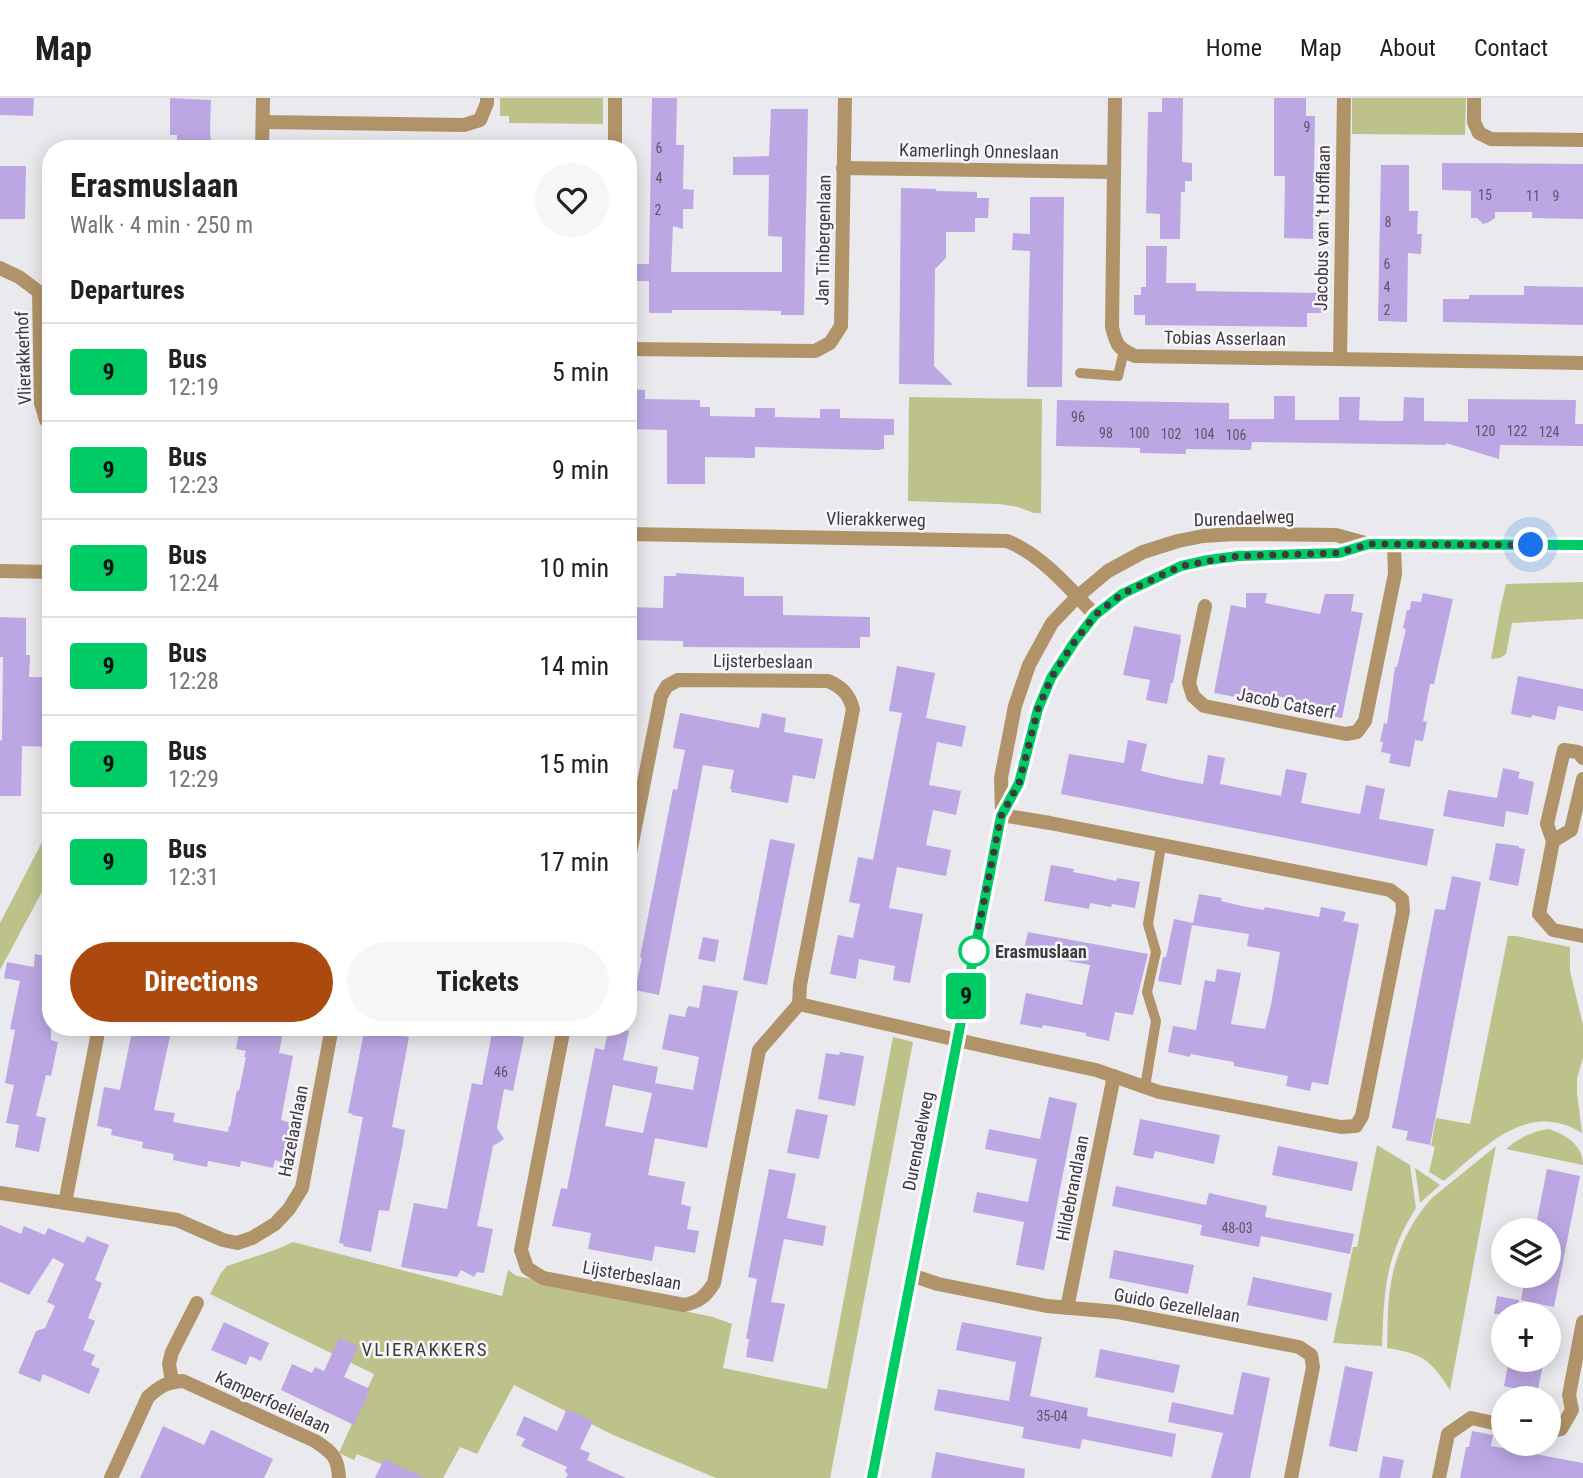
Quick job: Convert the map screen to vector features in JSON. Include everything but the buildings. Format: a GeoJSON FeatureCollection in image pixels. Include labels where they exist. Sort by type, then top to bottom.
{"type":"FeatureCollection","features":[{"type":"Feature","properties":{"kind":"street"},"geometry":{"type":"LineString","coordinates":[[262,140],[263,98]]}},
{"type":"Feature","properties":{"kind":"street"},"geometry":{"type":"LineString","coordinates":[[262,122],[464,125],[480,120],[487,98]]}},
{"type":"Feature","properties":{"kind":"street"},"geometry":{"type":"LineString","coordinates":[[615,98],[615,140]]}},
{"type":"Feature","properties":{"kind":"street","name":"Jan Tinbergenlaan"},"geometry":{"type":"LineString","coordinates":[[637,348],[815,351],[830,343],[841,326],[845,98]]}},
{"type":"Feature","properties":{"kind":"street"},"geometry":{"type":"LineString","coordinates":[[1115,98],[1112,327],[1115,342],[1124,351]]}},
{"type":"Feature","properties":{"kind":"street","name":"Jacobus van 't Hofflaan"},"geometry":{"type":"LineString","coordinates":[[1340,359],[1343,98]]}},
{"type":"Feature","properties":{"kind":"street"},"geometry":{"type":"LineString","coordinates":[[1474,98],[1474,122],[1479,133],[1491,139],[1583,141]]}},
{"type":"Feature","properties":{"kind":"street","name":"Kamerlingh Onneslaan"},"geometry":{"type":"LineString","coordinates":[[843,169],[1114,172]]}},
{"type":"Feature","properties":{"kind":"street","name":"Vlierakkerhof"},"geometry":{"type":"LineString","coordinates":[[0,268],[19,277],[39,292],[42,406]]}},
{"type":"Feature","properties":{"kind":"street","name":"Tobias Asserlaan"},"geometry":{"type":"LineString","coordinates":[[1124,351],[1135,356],[1583,363]]}},
{"type":"Feature","properties":{"kind":"street","name":"Vlierakkerweg"},"geometry":{"type":"LineString","coordinates":[[637,534],[1007,541],[1022,547],[1035,557],[1095,615]]}},
{"type":"Feature","properties":{"kind":"street","name":"Durendaelweg"},"geometry":{"type":"LineString","coordinates":[[872,1478],[1001,814],[1001,778],[1015,706],[1030,665],[1052,623],[1108,571],[1143,552],[1203,536],[1336,535],[1369,544],[1394,545],[1583,545]]}},
{"type":"Feature","properties":{"kind":"street","name":"Durendaelweg"},"geometry":{"type":"LineString","coordinates":[[1001,814],[1019,783],[1038,709],[1051,678],[1095,615],[1122,594],[1181,566],[1238,556],[1339,553],[1369,544]]}},
{"type":"Feature","properties":{"kind":"street","name":"Jacob Catserf"},"geometry":{"type":"LineString","coordinates":[[1205,606],[1189,683],[1193,696],[1204,706],[1346,734],[1357,732],[1365,721],[1395,574],[1394,545]]}},
{"type":"Feature","properties":{"kind":"street"},"geometry":{"type":"LineString","coordinates":[[0,571],[42,572]]}},
{"type":"Feature","properties":{"kind":"street","name":"Lijsterbeslaan"},"geometry":{"type":"LineString","coordinates":[[562,1036],[521,1250],[527,1268],[543,1278],[684,1304],[697,1302],[707,1294],[714,1283],[758,1050],[799,1004],[800,985],[853,709],[849,695],[828,681],[678,680],[667,686],[661,696],[637,817]]}},
{"type":"Feature","properties":{"kind":"street"},"geometry":{"type":"LineString","coordinates":[[1583,758],[1578,752],[1564,750],[1548,824],[1553,841],[1539,914],[1553,930],[1583,936]]}},
{"type":"Feature","properties":{"kind":"street"},"geometry":{"type":"LineString","coordinates":[[1553,841],[1571,830],[1583,779]]}},
{"type":"Feature","properties":{"kind":"street"},"geometry":{"type":"LineString","coordinates":[[799,1004],[1096,1070],[1159,1092],[1341,1127],[1356,1126],[1362,1116],[1403,911],[1402,899],[1390,890],[1001,814]]}},
{"type":"Feature","properties":{"kind":"street"},"geometry":{"type":"LineString","coordinates":[[65,1203],[97,1036]]}},
{"type":"Feature","properties":{"kind":"street","name":"Hazelaarlaan"},"geometry":{"type":"LineString","coordinates":[[0,1193],[177,1220],[223,1240],[237,1243],[252,1238],[275,1224],[289,1209],[302,1188],[330,1036]]}},
{"type":"Feature","properties":{"kind":"street","name":"Hildebrandlaan"},"geometry":{"type":"LineString","coordinates":[[1068,1308],[1114,1076]]}},
{"type":"Feature","properties":{"kind":"street","name":"Guido Gezellelaan"},"geometry":{"type":"LineString","coordinates":[[911,1275],[938,1284],[1047,1306],[1117,1312],[1299,1347],[1311,1355],[1313,1367],[1291,1478]]}},
{"type":"Feature","properties":{"kind":"street"},"geometry":{"type":"LineString","coordinates":[[111,1478],[148,1397],[159,1387],[172,1381],[169,1364],[172,1352],[197,1303]]}},
{"type":"Feature","properties":{"kind":"street"},"geometry":{"type":"LineString","coordinates":[[1561,1429],[1578,1413],[1569,1395],[1583,1322]]}},
{"type":"Feature","properties":{"kind":"street","name":"Kamperfoelielaan"},"geometry":{"type":"LineString","coordinates":[[172,1381],[183,1381],[315,1441],[330,1450],[338,1464],[339,1478]]}},
{"type":"Feature","properties":{"kind":"street"},"geometry":{"type":"LineString","coordinates":[[1439,1478],[1448,1434],[1471,1418],[1491,1422]]}},
{"type":"Feature","properties":{"kind":"lane"},"geometry":{"type":"LineString","coordinates":[[1080,373],[1118,376],[1124,351]]}},
{"type":"Feature","properties":{"kind":"lane"},"geometry":{"type":"LineString","coordinates":[[1145,1087],[1156,1021],[1147,992],[1156,952],[1148,924],[1161,846]]}},
{"type":"Feature","properties":{"kind":"green space"},"geometry":{"type":"Polygon","coordinates":[[[500,98],[603,98],[603,124],[509,123],[509,116],[500,116],[500,98]]]}},
{"type":"Feature","properties":{"kind":"green space"},"geometry":{"type":"Polygon","coordinates":[[[1352,98],[1466,98],[1465,135],[1352,134],[1352,98]]]}},
{"type":"Feature","properties":{"kind":"green space"},"geometry":{"type":"Polygon","coordinates":[[[909,397],[1042,399],[1041,513],[999,504],[908,501],[909,397]]]}},
{"type":"Feature","properties":{"kind":"green space"},"geometry":{"type":"Polygon","coordinates":[[[1583,582],[1583,619],[1512,623],[1506,654],[1491,659],[1506,584],[1583,582]]]}},
{"type":"Feature","properties":{"kind":"green space"},"geometry":{"type":"Polygon","coordinates":[[[42,842],[42,892],[0,970],[0,923],[42,842]]]}},
{"type":"Feature","properties":{"kind":"green space"},"geometry":{"type":"Polygon","coordinates":[[[1508,936],[1570,947],[1570,971],[1583,1025],[1583,1058],[1577,1078],[1582,1133],[1562,1124],[1543,1122],[1525,1125],[1491,1142],[1444,1181],[1429,1172],[1435,1147],[1431,1146],[1436,1118],[1470,1124],[1508,936]]]}},
{"type":"Feature","properties":{"kind":"green space"},"geometry":{"type":"Polygon","coordinates":[[[893,1037],[913,1042],[830,1478],[716,1478],[611,1434],[514,1385],[477,1454],[460,1447],[443,1478],[415,1478],[357,1454],[354,1460],[339,1453],[374,1374],[210,1294],[227,1266],[293,1242],[502,1296],[508,1270],[517,1276],[713,1317],[732,1324],[723,1368],[827,1389],[893,1037]]]}},
{"type":"Feature","properties":{"kind":"green space"},"geometry":{"type":"Polygon","coordinates":[[[1549,1129],[1577,1146],[1583,1165],[1506,1149],[1526,1136],[1549,1129]]]}},
{"type":"Feature","properties":{"kind":"green space"},"geometry":{"type":"Polygon","coordinates":[[[1377,1145],[1410,1165],[1416,1208],[1398,1242],[1388,1274],[1382,1346],[1333,1343],[1353,1247],[1357,1247],[1377,1145]]]}},
{"type":"Feature","properties":{"kind":"green space"},"geometry":{"type":"Polygon","coordinates":[[[1496,1146],[1450,1390],[1437,1371],[1424,1360],[1387,1348],[1393,1271],[1408,1232],[1432,1198],[1496,1146]]]}},
{"type":"Feature","properties":{"kind":"green space"},"geometry":{"type":"Polygon","coordinates":[[[1415,1168],[1440,1185],[1420,1203],[1415,1168]]]}},
{"type":"Feature","properties":{"kind":"bus line","name":"9"},"geometry":{"type":"LineString","coordinates":[[872,1478],[1001,816],[1019,783],[1038,709],[1051,678],[1075,641],[1095,615],[1122,594],[1181,566],[1208,560],[1238,556],[1339,553],[1369,544],[1583,545]]}},
{"type":"Feature","properties":{"kind":"place","name":"Erasmuslaan"},"geometry":{"type":"Point","coordinates":[974,951]}},
{"type":"Feature","properties":{"kind":"district","name":"VLIERAKKERS"},"geometry":{"type":"Point","coordinates":[425,1349]}},
{"type":"Feature","properties":{"kind":"route"},"geometry":{"type":"LineString","coordinates":[[974,951],[1002,812],[1019,783],[1038,709],[1051,678],[1075,641],[1095,615],[1122,594],[1181,566],[1238,556],[1339,553],[1369,544],[1531,545]]}}]}
